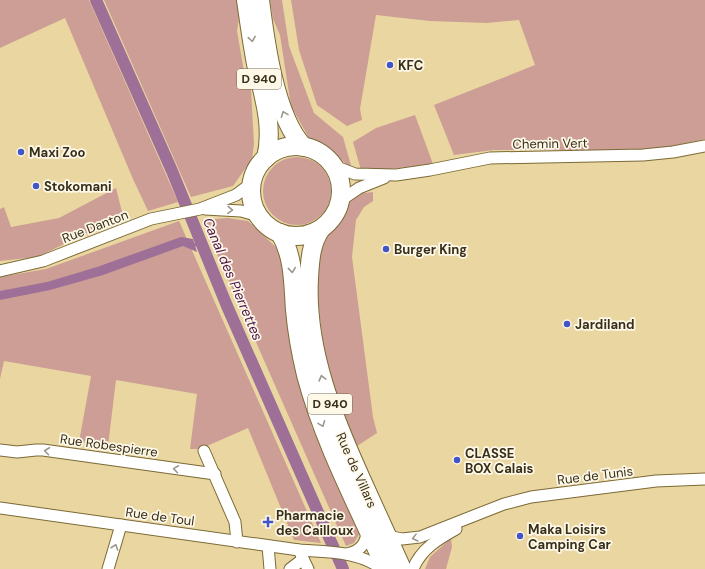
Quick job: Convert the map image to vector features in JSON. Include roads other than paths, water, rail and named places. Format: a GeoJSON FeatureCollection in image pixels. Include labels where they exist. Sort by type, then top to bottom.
{"type":"FeatureCollection","features":[{"type":"Feature","properties":{"kind":"main road","name":"D 940"},"geometry":{"type":"LineString","coordinates":[[246,0],[253,48],[267,118],[268,147],[266,158]]}},
{"type":"Feature","properties":{"kind":"main road","name":"D 940"},"geometry":{"type":"LineString","coordinates":[[260,0],[268,52],[281,107],[293,134],[304,147]]}},
{"type":"Feature","properties":{"kind":"main road"},"geometry":{"type":"LineString","coordinates":[[295,146],[304,147],[320,153],[334,166],[340,181],[340,201],[334,215],[322,228],[303,236],[290,236],[280,233],[267,225],[259,216],[252,200],[252,183],[257,170],[266,158],[274,152],[282,148],[295,146]]}},
{"type":"Feature","properties":{"kind":"main road","name":"Rue de Villars"},"geometry":{"type":"LineString","coordinates":[[322,228],[316,236],[312,251],[309,283],[311,320],[319,366],[335,418],[402,569]]}},
{"type":"Feature","properties":{"kind":"main road","name":"Rue de Villars"},"geometry":{"type":"LineString","coordinates":[[280,233],[291,259],[298,331],[303,364],[312,396],[326,436],[367,526],[381,568]]}},
{"type":"Feature","properties":{"kind":"street","name":"Chemin Vert"},"geometry":{"type":"LineString","coordinates":[[396,175],[490,158],[644,155],[673,152],[705,146]]}},
{"type":"Feature","properties":{"kind":"street"},"geometry":{"type":"LineString","coordinates":[[334,166],[355,174],[396,175]]}},
{"type":"Feature","properties":{"kind":"street"},"geometry":{"type":"LineString","coordinates":[[340,201],[358,188],[396,175]]}},
{"type":"Feature","properties":{"kind":"street"},"geometry":{"type":"LineString","coordinates":[[200,209],[236,195],[252,183]]}},
{"type":"Feature","properties":{"kind":"street"},"geometry":{"type":"LineString","coordinates":[[200,209],[241,211],[259,216]]}},
{"type":"Feature","properties":{"kind":"street","name":"Rue Danton"},"geometry":{"type":"LineString","coordinates":[[0,270],[43,261],[148,220],[200,209]]}},
{"type":"Feature","properties":{"kind":"street","name":"Rue Robespierre"},"geometry":{"type":"LineString","coordinates":[[0,450],[17,452],[43,450],[215,474]]}},
{"type":"Feature","properties":{"kind":"street"},"geometry":{"type":"LineString","coordinates":[[204,451],[235,522],[237,542]]}},
{"type":"Feature","properties":{"kind":"street","name":"Rue de Tunis"},"geometry":{"type":"LineString","coordinates":[[387,536],[402,540],[420,537],[520,498],[656,482],[705,479]]}},
{"type":"Feature","properties":{"kind":"street","name":"Rue de Toul"},"geometry":{"type":"LineString","coordinates":[[0,508],[268,546],[303,560],[315,551],[346,554]]}},
{"type":"Feature","properties":{"kind":"street","name":"Rue de Tunis"},"geometry":{"type":"LineString","coordinates":[[413,569],[422,553],[433,543],[491,509]]}},
{"type":"Feature","properties":{"kind":"street"},"geometry":{"type":"LineString","coordinates":[[108,569],[121,525]]}},
{"type":"Feature","properties":{"kind":"street"},"geometry":{"type":"LineString","coordinates":[[346,554],[360,549],[364,545],[367,526]]}},
{"type":"Feature","properties":{"kind":"street"},"geometry":{"type":"LineString","coordinates":[[268,546],[270,569]]}},
{"type":"Feature","properties":{"kind":"street"},"geometry":{"type":"LineString","coordinates":[[346,554],[370,561],[381,568]]}},
{"type":"Feature","properties":{"kind":"street"},"geometry":{"type":"LineString","coordinates":[[290,569],[303,560]]}},
{"type":"Feature","properties":{"kind":"waterway","name":"Canal des Pierrettes"},"geometry":{"type":"LineString","coordinates":[[96,0],[172,171],[227,306],[343,569]]}},
{"type":"Feature","properties":{"kind":"waterway"},"geometry":{"type":"LineString","coordinates":[[191,245],[202,244]]}},
{"type":"Feature","properties":{"kind":"place","name":"KFC"},"geometry":{"type":"Point","coordinates":[390,65]}},
{"type":"Feature","properties":{"kind":"place","name":"Maxi Zoo"},"geometry":{"type":"Point","coordinates":[21,152]}},
{"type":"Feature","properties":{"kind":"place","name":"Stokomani"},"geometry":{"type":"Point","coordinates":[36,186]}},
{"type":"Feature","properties":{"kind":"place","name":"Burger King"},"geometry":{"type":"Point","coordinates":[386,249]}},
{"type":"Feature","properties":{"kind":"place","name":"Jardiland"},"geometry":{"type":"Point","coordinates":[567,324]}},
{"type":"Feature","properties":{"kind":"place","name":"CLASSE BOX Calais"},"geometry":{"type":"Point","coordinates":[457,460]}},
{"type":"Feature","properties":{"kind":"place","name":"Pharmacie des Cailloux"},"geometry":{"type":"Point","coordinates":[268,522]}},
{"type":"Feature","properties":{"kind":"place","name":"Maka Loisirs Camping Car"},"geometry":{"type":"Point","coordinates":[520,536]}}]}
